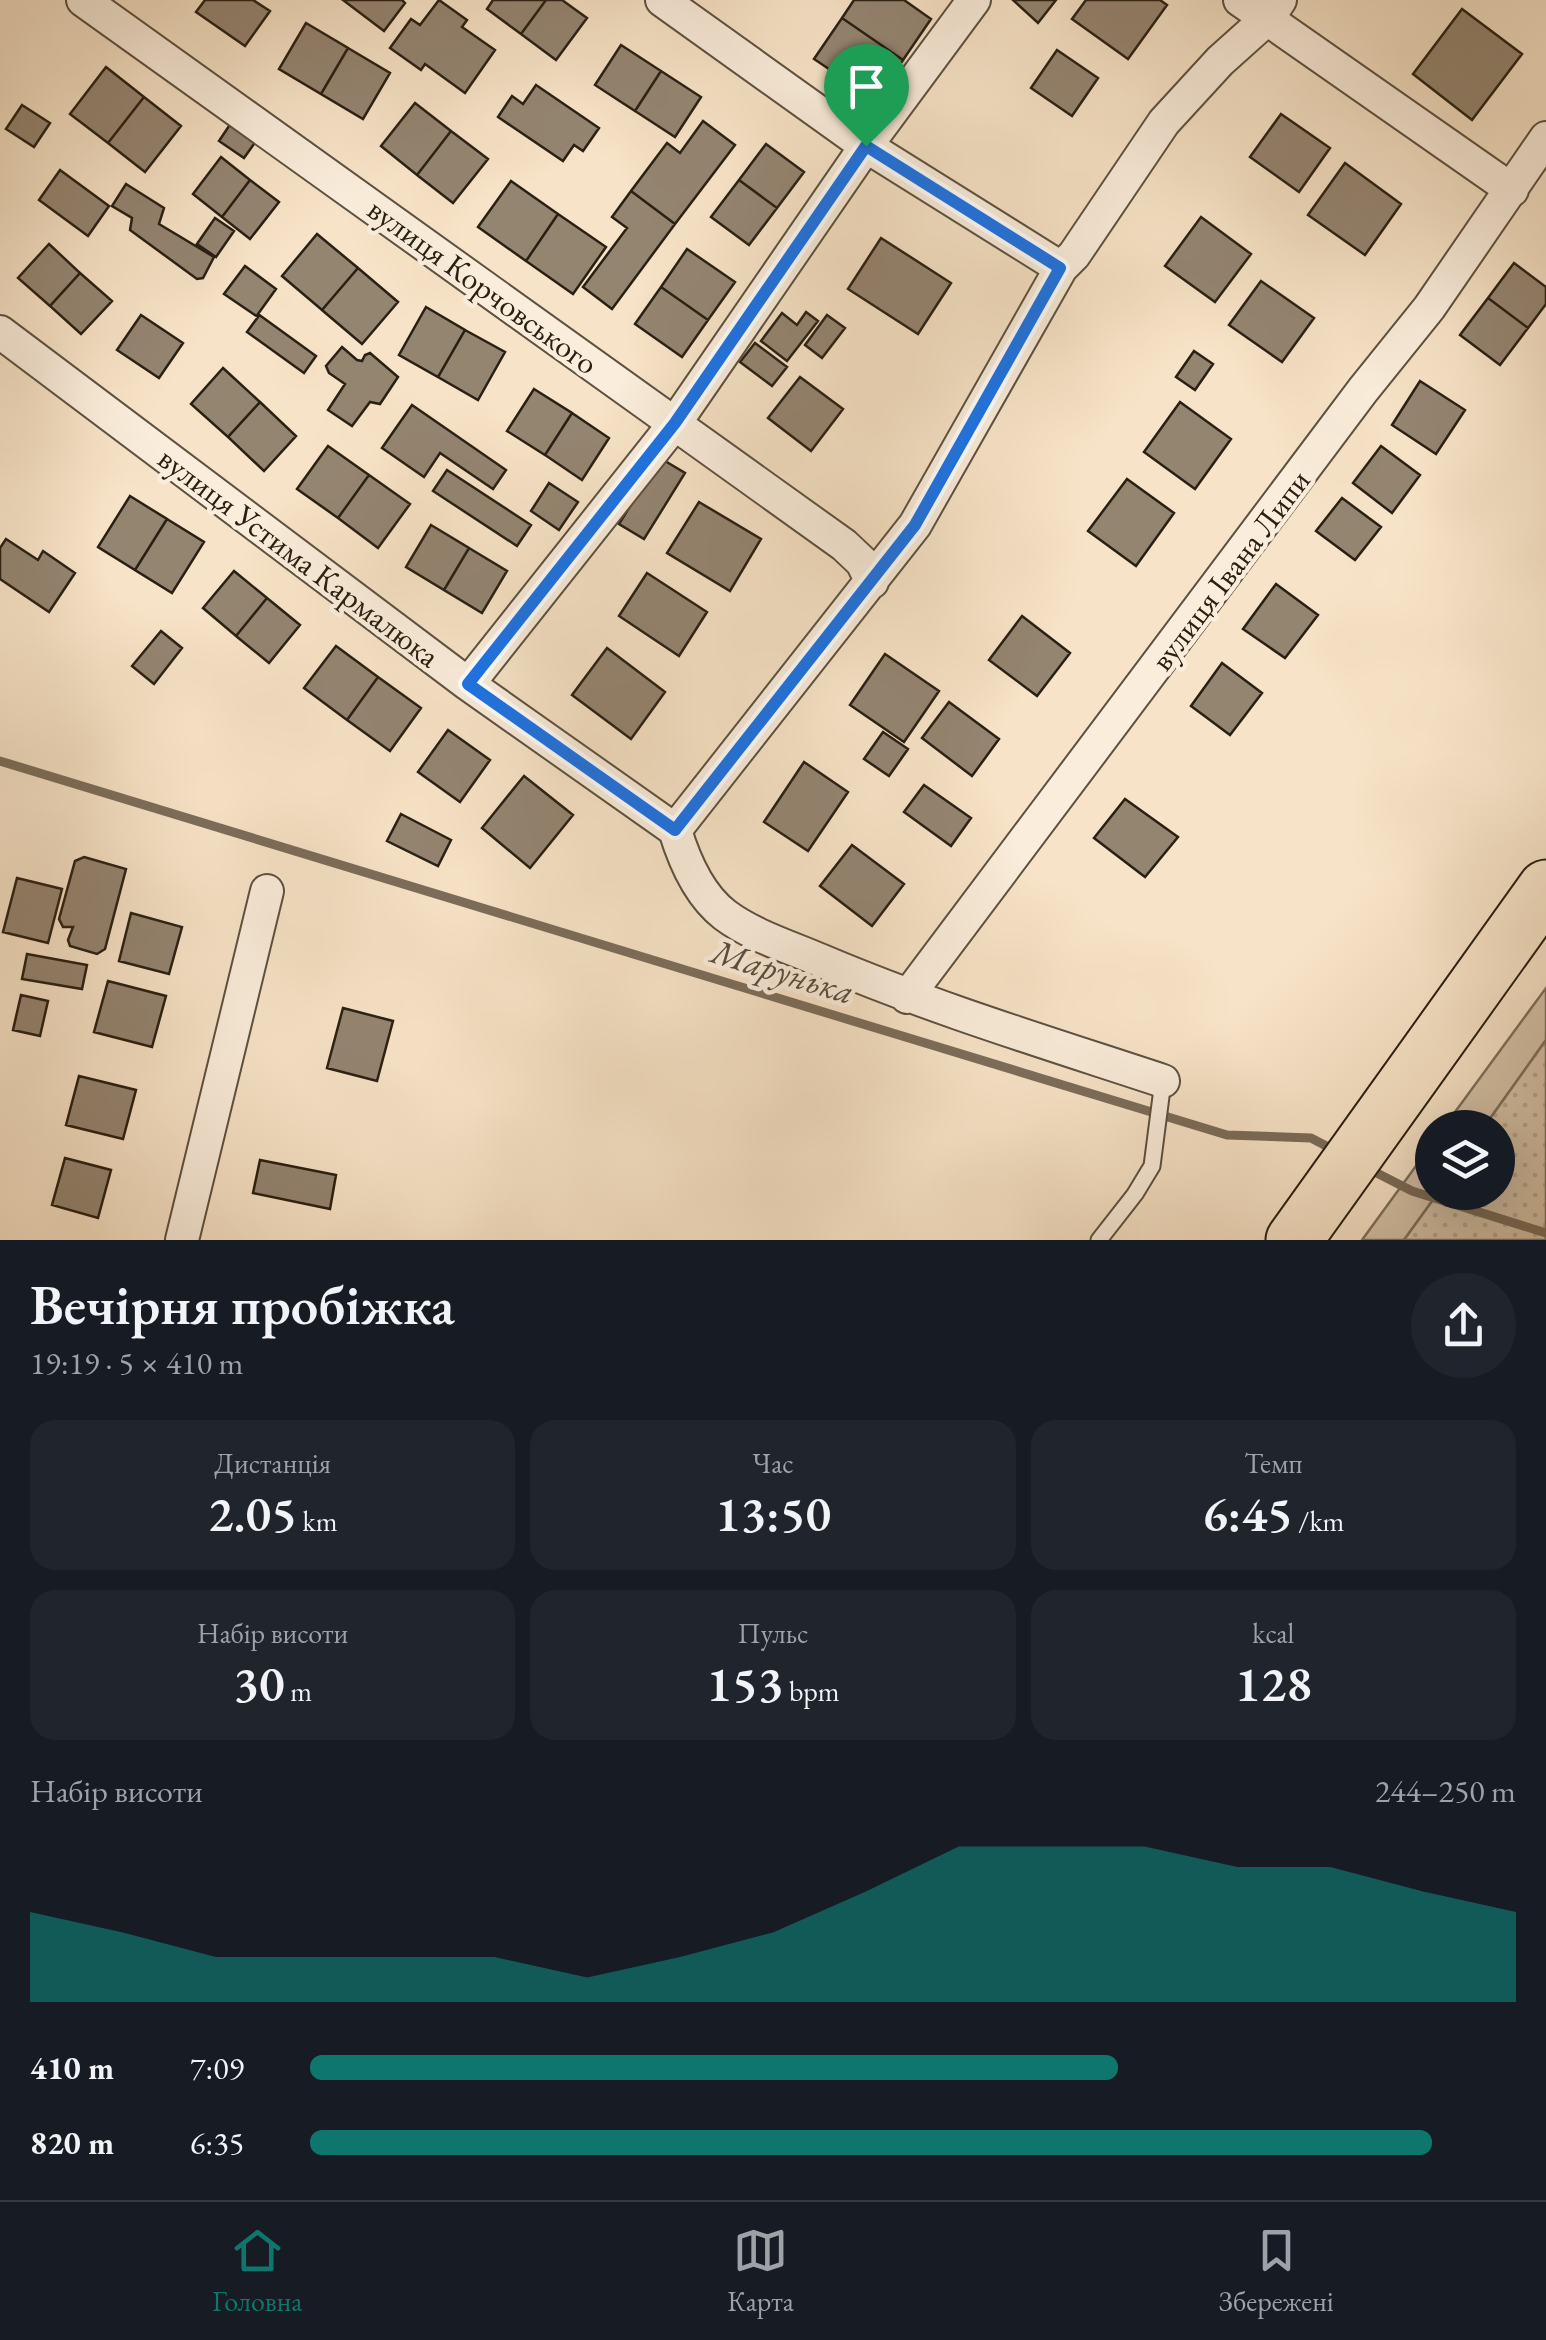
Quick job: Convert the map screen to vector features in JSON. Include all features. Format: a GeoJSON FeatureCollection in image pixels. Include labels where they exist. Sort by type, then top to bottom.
{"type":"FeatureCollection","features":[{"type":"Feature","properties":{"kind":"highway"},"geometry":{"type":"LineString","coordinates":[[1301,1230],[1546,888]]}},
{"type":"Feature","properties":{"kind":"street","name":"вулиця Корчовського"},"geometry":{"type":"LineString","coordinates":[[83,0],[844,545],[862,562],[872,582]]}},
{"type":"Feature","properties":{"kind":"street"},"geometry":{"type":"LineString","coordinates":[[662,0],[866,146],[1060,268]]}},
{"type":"Feature","properties":{"kind":"street"},"geometry":{"type":"LineString","coordinates":[[468,684],[675,423],[866,146],[974,0]]}},
{"type":"Feature","properties":{"kind":"street"},"geometry":{"type":"LineString","coordinates":[[1240,0],[1274,9],[1512,190]]}},
{"type":"Feature","properties":{"kind":"street"},"geometry":{"type":"LineString","coordinates":[[1162,1088],[907,997],[753,931],[724,914],[705,895],[675,830],[915,525],[1060,268],[1074,255],[1164,122],[1220,60],[1274,9]]}},
{"type":"Feature","properties":{"kind":"street","name":"вулиця Івана Липи"},"geometry":{"type":"LineString","coordinates":[[907,997],[1429,308],[1546,138]]}},
{"type":"Feature","properties":{"kind":"street","name":"вулиця Устима Кармалюка"},"geometry":{"type":"LineString","coordinates":[[0,332],[468,684],[675,830]]}},
{"type":"Feature","properties":{"kind":"street"},"geometry":{"type":"LineString","coordinates":[[182,1240],[267,892]]}},
{"type":"Feature","properties":{"kind":"lane"},"geometry":{"type":"LineString","coordinates":[[1099,1240],[1152,1166],[1162,1088]]}},
{"type":"Feature","properties":{"kind":"shaded area"},"geometry":{"type":"Polygon","coordinates":[[[1546,988],[1546,1040],[1496,1110],[1456,1110],[1546,988]]]}},
{"type":"Feature","properties":{"kind":"shaded area"},"geometry":{"type":"Polygon","coordinates":[[[1546,1040],[1546,1240],[1404,1240],[1426,1210],[1515,1210],[1515,1110],[1496,1110],[1546,1040]]]}},
{"type":"Feature","properties":{"kind":"shaded area"},"geometry":{"type":"Polygon","coordinates":[[[1415,1167],[1415,1210],[1426,1210],[1404,1240],[1362,1240],[1415,1167]]]}},
{"type":"Feature","properties":{"kind":"building"},"geometry":{"type":"Polygon","coordinates":[[[205,0],[253,0],[270,11],[245,46],[196,12],[205,0]]]}},
{"type":"Feature","properties":{"kind":"building"},"geometry":{"type":"Polygon","coordinates":[[[343,0],[402,0],[405,3],[384,31],[343,0]]]}},
{"type":"Feature","properties":{"kind":"building"},"geometry":{"type":"Polygon","coordinates":[[[439,0],[467,20],[462,27],[495,50],[465,93],[425,64],[421,70],[390,48],[411,19],[420,25],[439,0]]]}},
{"type":"Feature","properties":{"kind":"building"},"geometry":{"type":"Polygon","coordinates":[[[493,0],[546,0],[521,34],[487,9],[493,0]]]}},
{"type":"Feature","properties":{"kind":"building"},"geometry":{"type":"Polygon","coordinates":[[[546,0],[562,0],[587,18],[556,60],[521,34],[546,0]]]}},
{"type":"Feature","properties":{"kind":"building"},"geometry":{"type":"Polygon","coordinates":[[[854,0],[904,0],[931,19],[903,60],[842,18],[854,0]]]}},
{"type":"Feature","properties":{"kind":"building"},"geometry":{"type":"Polygon","coordinates":[[[1013,0],[1056,0],[1038,23],[1013,0]]]}},
{"type":"Feature","properties":{"kind":"building"},"geometry":{"type":"Polygon","coordinates":[[[1086,0],[1160,0],[1167,5],[1128,59],[1072,19],[1086,0]]]}},
{"type":"Feature","properties":{"kind":"building"},"geometry":{"type":"Polygon","coordinates":[[[1462,9],[1522,54],[1472,120],[1413,74],[1462,9]]]}},
{"type":"Feature","properties":{"kind":"building"},"geometry":{"type":"Polygon","coordinates":[[[842,18],[903,60],[875,100],[814,59],[842,18]]]}},
{"type":"Feature","properties":{"kind":"building"},"geometry":{"type":"Polygon","coordinates":[[[306,23],[348,48],[321,94],[279,69],[306,23]]]}},
{"type":"Feature","properties":{"kind":"building"},"geometry":{"type":"Polygon","coordinates":[[[621,45],[661,71],[635,111],[595,85],[621,45]]]}},
{"type":"Feature","properties":{"kind":"building"},"geometry":{"type":"Polygon","coordinates":[[[348,48],[390,73],[363,119],[321,94],[348,48]]]}},
{"type":"Feature","properties":{"kind":"building"},"geometry":{"type":"Polygon","coordinates":[[[1057,50],[1098,78],[1072,116],[1031,88],[1057,50]]]}},
{"type":"Feature","properties":{"kind":"building"},"geometry":{"type":"Polygon","coordinates":[[[106,67],[144,97],[108,143],[70,114],[106,67]]]}},
{"type":"Feature","properties":{"kind":"building"},"geometry":{"type":"Polygon","coordinates":[[[661,71],[701,97],[675,137],[635,111],[661,71]]]}},
{"type":"Feature","properties":{"kind":"building"},"geometry":{"type":"Polygon","coordinates":[[[536,85],[599,128],[583,151],[574,145],[563,161],[498,117],[512,96],[523,104],[536,85]]]}},
{"type":"Feature","properties":{"kind":"building"},"geometry":{"type":"Polygon","coordinates":[[[144,97],[181,126],[145,172],[108,143],[144,97]]]}},
{"type":"Feature","properties":{"kind":"building"},"geometry":{"type":"Polygon","coordinates":[[[415,103],[451,131],[417,175],[381,146],[415,103]]]}},
{"type":"Feature","properties":{"kind":"building"},"geometry":{"type":"Polygon","coordinates":[[[22,105],[50,123],[34,147],[6,129],[22,105]]]}},
{"type":"Feature","properties":{"kind":"building"},"geometry":{"type":"Polygon","coordinates":[[[1281,114],[1330,148],[1299,192],[1250,157],[1281,114]]]}},
{"type":"Feature","properties":{"kind":"building"},"geometry":{"type":"Polygon","coordinates":[[[703,121],[735,145],[675,224],[631,191],[667,143],[680,153],[703,121]]]}},
{"type":"Feature","properties":{"kind":"building"},"geometry":{"type":"Polygon","coordinates":[[[231,123],[261,134],[244,158],[219,141],[231,123]]]}},
{"type":"Feature","properties":{"kind":"building"},"geometry":{"type":"Polygon","coordinates":[[[451,131],[488,159],[453,203],[417,175],[451,131]]]}},
{"type":"Feature","properties":{"kind":"building"},"geometry":{"type":"Polygon","coordinates":[[[766,144],[804,172],[777,208],[739,180],[766,144]]]}},
{"type":"Feature","properties":{"kind":"building"},"geometry":{"type":"Polygon","coordinates":[[[221,157],[250,180],[222,217],[193,194],[221,157]]]}},
{"type":"Feature","properties":{"kind":"building"},"geometry":{"type":"Polygon","coordinates":[[[1345,163],[1401,204],[1365,255],[1308,215],[1345,163]]]}},
{"type":"Feature","properties":{"kind":"building"},"geometry":{"type":"Polygon","coordinates":[[[60,170],[109,206],[88,236],[39,200],[60,170]]]}},
{"type":"Feature","properties":{"kind":"building"},"geometry":{"type":"Polygon","coordinates":[[[250,180],[279,202],[250,239],[222,217],[250,180]]]}},
{"type":"Feature","properties":{"kind":"building"},"geometry":{"type":"Polygon","coordinates":[[[739,180],[777,208],[749,245],[711,217],[739,180]]]}},
{"type":"Feature","properties":{"kind":"building"},"geometry":{"type":"Polygon","coordinates":[[[511,181],[558,214],[526,261],[478,227],[511,181]]]}},
{"type":"Feature","properties":{"kind":"building"},"geometry":{"type":"Polygon","coordinates":[[[126,184],[164,208],[159,224],[214,257],[203,278],[197,279],[130,230],[132,218],[112,206],[126,184]]]}},
{"type":"Feature","properties":{"kind":"building"},"geometry":{"type":"Polygon","coordinates":[[[631,191],[675,224],[612,309],[583,287],[627,228],[612,217],[631,191]]]}},
{"type":"Feature","properties":{"kind":"building"},"geometry":{"type":"Polygon","coordinates":[[[558,214],[606,247],[573,294],[526,261],[558,214]]]}},
{"type":"Feature","properties":{"kind":"building"},"geometry":{"type":"Polygon","coordinates":[[[1201,217],[1251,254],[1215,302],[1165,266],[1201,217]]]}},
{"type":"Feature","properties":{"kind":"building"},"geometry":{"type":"Polygon","coordinates":[[[215,218],[234,231],[216,257],[197,244],[215,218]]]}},
{"type":"Feature","properties":{"kind":"building"},"geometry":{"type":"Polygon","coordinates":[[[317,234],[358,268],[322,310],[282,276],[317,234]]]}},
{"type":"Feature","properties":{"kind":"building"},"geometry":{"type":"Polygon","coordinates":[[[881,238],[951,283],[918,334],[848,289],[881,238]]]}},
{"type":"Feature","properties":{"kind":"building"},"geometry":{"type":"Polygon","coordinates":[[[49,244],[80,273],[50,306],[18,278],[49,244]]]}},
{"type":"Feature","properties":{"kind":"building"},"geometry":{"type":"Polygon","coordinates":[[[687,249],[735,282],[708,320],[661,287],[687,249]]]}},
{"type":"Feature","properties":{"kind":"building"},"geometry":{"type":"Polygon","coordinates":[[[1514,263],[1546,287],[1546,304],[1528,328],[1488,298],[1514,263]]]}},
{"type":"Feature","properties":{"kind":"building"},"geometry":{"type":"Polygon","coordinates":[[[245,266],[276,289],[258,314],[316,356],[304,373],[247,332],[258,317],[224,294],[245,266]]]}},
{"type":"Feature","properties":{"kind":"building"},"geometry":{"type":"Polygon","coordinates":[[[358,268],[398,302],[362,344],[322,310],[358,268]]]}},
{"type":"Feature","properties":{"kind":"building"},"geometry":{"type":"Polygon","coordinates":[[[80,273],[112,301],[81,334],[50,306],[80,273]]]}},
{"type":"Feature","properties":{"kind":"building"},"geometry":{"type":"Polygon","coordinates":[[[1261,281],[1314,318],[1282,362],[1229,325],[1261,281]]]}},
{"type":"Feature","properties":{"kind":"building"},"geometry":{"type":"Polygon","coordinates":[[[661,287],[708,320],[682,357],[635,324],[661,287]]]}},
{"type":"Feature","properties":{"kind":"building"},"geometry":{"type":"Polygon","coordinates":[[[1488,298],[1528,328],[1500,365],[1460,335],[1488,298]]]}},
{"type":"Feature","properties":{"kind":"building"},"geometry":{"type":"Polygon","coordinates":[[[426,307],[465,330],[438,377],[399,355],[426,307]]]}},
{"type":"Feature","properties":{"kind":"building"},"geometry":{"type":"Polygon","coordinates":[[[806,312],[818,321],[787,361],[761,341],[782,313],[797,325],[806,312]]]}},
{"type":"Feature","properties":{"kind":"building"},"geometry":{"type":"Polygon","coordinates":[[[141,315],[183,343],[159,378],[117,350],[141,315]]]}},
{"type":"Feature","properties":{"kind":"building"},"geometry":{"type":"Polygon","coordinates":[[[827,315],[845,328],[822,358],[805,345],[827,315]]]}},
{"type":"Feature","properties":{"kind":"building"},"geometry":{"type":"Polygon","coordinates":[[[465,330],[505,352],[478,400],[438,377],[465,330]]]}},
{"type":"Feature","properties":{"kind":"building"},"geometry":{"type":"Polygon","coordinates":[[[755,343],[787,367],[772,386],[740,362],[755,343]]]}},
{"type":"Feature","properties":{"kind":"building"},"geometry":{"type":"Polygon","coordinates":[[[342,347],[357,360],[362,361],[370,353],[398,377],[380,404],[370,402],[352,426],[328,410],[345,384],[329,373],[326,366],[342,347]]]}},
{"type":"Feature","properties":{"kind":"building"},"geometry":{"type":"Polygon","coordinates":[[[1194,351],[1213,364],[1195,390],[1176,377],[1194,351]]]}},
{"type":"Feature","properties":{"kind":"building"},"geometry":{"type":"Polygon","coordinates":[[[223,368],[260,402],[228,437],[191,404],[223,368]]]}},
{"type":"Feature","properties":{"kind":"building"},"geometry":{"type":"Polygon","coordinates":[[[800,377],[843,409],[811,451],[768,418],[800,377]]]}},
{"type":"Feature","properties":{"kind":"building"},"geometry":{"type":"Polygon","coordinates":[[[1420,381],[1465,410],[1436,454],[1392,425],[1420,381]]]}},
{"type":"Feature","properties":{"kind":"building"},"geometry":{"type":"Polygon","coordinates":[[[534,389],[572,413],[545,455],[507,431],[534,389]]]}},
{"type":"Feature","properties":{"kind":"building"},"geometry":{"type":"Polygon","coordinates":[[[260,402],[296,436],[264,471],[228,437],[260,402]]]}},
{"type":"Feature","properties":{"kind":"building"},"geometry":{"type":"Polygon","coordinates":[[[1180,402],[1231,439],[1195,489],[1144,452],[1180,402]]]}},
{"type":"Feature","properties":{"kind":"building"},"geometry":{"type":"Polygon","coordinates":[[[412,405],[506,470],[493,489],[440,453],[424,477],[382,448],[412,405]]]}},
{"type":"Feature","properties":{"kind":"building"},"geometry":{"type":"Polygon","coordinates":[[[572,413],[609,438],[582,480],[545,455],[572,413]]]}},
{"type":"Feature","properties":{"kind":"building"},"geometry":{"type":"Polygon","coordinates":[[[328,446],[369,475],[338,518],[297,489],[328,446]]]}},
{"type":"Feature","properties":{"kind":"building"},"geometry":{"type":"Polygon","coordinates":[[[1381,446],[1420,475],[1392,513],[1353,483],[1381,446]]]}},
{"type":"Feature","properties":{"kind":"building"},"geometry":{"type":"Polygon","coordinates":[[[660,458],[685,473],[644,539],[619,524],[660,458]]]}},
{"type":"Feature","properties":{"kind":"building"},"geometry":{"type":"Polygon","coordinates":[[[447,470],[531,525],[517,546],[433,491],[447,470]]]}},
{"type":"Feature","properties":{"kind":"building"},"geometry":{"type":"Polygon","coordinates":[[[369,475],[410,504],[378,548],[338,518],[369,475]]]}},
{"type":"Feature","properties":{"kind":"building"},"geometry":{"type":"Polygon","coordinates":[[[1127,479],[1174,513],[1136,566],[1088,531],[1127,479]]]}},
{"type":"Feature","properties":{"kind":"building"},"geometry":{"type":"Polygon","coordinates":[[[549,483],[578,502],[559,530],[531,511],[549,483]]]}},
{"type":"Feature","properties":{"kind":"building"},"geometry":{"type":"Polygon","coordinates":[[[130,496],[167,519],[135,570],[98,547],[130,496]]]}},
{"type":"Feature","properties":{"kind":"building"},"geometry":{"type":"Polygon","coordinates":[[[1342,498],[1381,527],[1355,560],[1316,531],[1342,498]]]}},
{"type":"Feature","properties":{"kind":"building"},"geometry":{"type":"Polygon","coordinates":[[[699,502],[761,539],[730,591],[667,553],[699,502]]]}},
{"type":"Feature","properties":{"kind":"building"},"geometry":{"type":"Polygon","coordinates":[[[167,519],[204,542],[172,593],[135,570],[167,519]]]}},
{"type":"Feature","properties":{"kind":"building"},"geometry":{"type":"Polygon","coordinates":[[[431,525],[469,548],[444,590],[406,567],[431,525]]]}},
{"type":"Feature","properties":{"kind":"building"},"geometry":{"type":"Polygon","coordinates":[[[6,539],[38,560],[43,551],[75,573],[49,612],[0,579],[0,548],[6,539]]]}},
{"type":"Feature","properties":{"kind":"building"},"geometry":{"type":"Polygon","coordinates":[[[469,548],[507,571],[482,613],[444,590],[469,548]]]}},
{"type":"Feature","properties":{"kind":"building"},"geometry":{"type":"Polygon","coordinates":[[[234,571],[267,598],[236,636],[203,608],[234,571]]]}},
{"type":"Feature","properties":{"kind":"building"},"geometry":{"type":"Polygon","coordinates":[[[647,573],[707,612],[679,656],[619,616],[647,573]]]}},
{"type":"Feature","properties":{"kind":"building"},"geometry":{"type":"Polygon","coordinates":[[[1276,584],[1318,615],[1285,658],[1243,629],[1276,584]]]}},
{"type":"Feature","properties":{"kind":"building"},"geometry":{"type":"Polygon","coordinates":[[[267,598],[300,625],[269,663],[236,636],[267,598]]]}},
{"type":"Feature","properties":{"kind":"building"},"geometry":{"type":"Polygon","coordinates":[[[1022,616],[1070,653],[1037,696],[989,660],[1022,616]]]}},
{"type":"Feature","properties":{"kind":"building"},"geometry":{"type":"Polygon","coordinates":[[[161,631],[182,648],[154,684],[132,666],[161,631]]]}},
{"type":"Feature","properties":{"kind":"building"},"geometry":{"type":"Polygon","coordinates":[[[336,646],[378,677],[347,720],[304,688],[336,646]]]}},
{"type":"Feature","properties":{"kind":"building"},"geometry":{"type":"Polygon","coordinates":[[[607,648],[665,692],[631,739],[572,695],[607,648]]]}},
{"type":"Feature","properties":{"kind":"building"},"geometry":{"type":"Polygon","coordinates":[[[885,654],[939,691],[904,742],[850,705],[885,654]]]}},
{"type":"Feature","properties":{"kind":"building"},"geometry":{"type":"Polygon","coordinates":[[[1222,663],[1262,693],[1230,735],[1191,706],[1222,663]]]}},
{"type":"Feature","properties":{"kind":"building"},"geometry":{"type":"Polygon","coordinates":[[[378,677],[421,708],[390,751],[347,720],[378,677]]]}},
{"type":"Feature","properties":{"kind":"building"},"geometry":{"type":"Polygon","coordinates":[[[949,702],[999,739],[972,776],[922,738],[949,702]]]}},
{"type":"Feature","properties":{"kind":"building"},"geometry":{"type":"Polygon","coordinates":[[[448,730],[490,760],[460,802],[418,772],[448,730]]]}},
{"type":"Feature","properties":{"kind":"building"},"geometry":{"type":"Polygon","coordinates":[[[883,732],[908,749],[889,776],[864,759],[883,732]]]}},
{"type":"Feature","properties":{"kind":"building"},"geometry":{"type":"Polygon","coordinates":[[[804,762],[848,792],[808,851],[764,822],[804,762]]]}},
{"type":"Feature","properties":{"kind":"building"},"geometry":{"type":"Polygon","coordinates":[[[524,776],[573,815],[530,868],[482,828],[524,776]]]}},
{"type":"Feature","properties":{"kind":"building"},"geometry":{"type":"Polygon","coordinates":[[[924,785],[971,818],[951,846],[904,812],[924,785]]]}},
{"type":"Feature","properties":{"kind":"building"},"geometry":{"type":"Polygon","coordinates":[[[1125,799],[1178,837],[1145,877],[1094,838],[1125,799]]]}},
{"type":"Feature","properties":{"kind":"building"},"geometry":{"type":"Polygon","coordinates":[[[401,814],[451,840],[438,866],[387,841],[401,814]]]}},
{"type":"Feature","properties":{"kind":"building"},"geometry":{"type":"Polygon","coordinates":[[[852,845],[904,884],[872,926],[820,886],[852,845]]]}},
{"type":"Feature","properties":{"kind":"building"},"geometry":{"type":"Polygon","coordinates":[[[84,857],[126,869],[105,949],[97,954],[70,946],[73,927],[63,927],[59,919],[75,861],[84,857]]]}},
{"type":"Feature","properties":{"kind":"building"},"geometry":{"type":"Polygon","coordinates":[[[17,878],[62,889],[48,943],[3,932],[17,878]]]}},
{"type":"Feature","properties":{"kind":"building"},"geometry":{"type":"Polygon","coordinates":[[[131,913],[182,927],[169,974],[119,961],[131,913]]]}},
{"type":"Feature","properties":{"kind":"building"},"geometry":{"type":"Polygon","coordinates":[[[27,954],[87,965],[82,989],[22,979],[27,954]]]}},
{"type":"Feature","properties":{"kind":"building"},"geometry":{"type":"Polygon","coordinates":[[[108,981],[166,996],[152,1047],[94,1032],[108,981]]]}},
{"type":"Feature","properties":{"kind":"building"},"geometry":{"type":"Polygon","coordinates":[[[21,995],[48,1001],[40,1036],[13,1030],[21,995]]]}},
{"type":"Feature","properties":{"kind":"building"},"geometry":{"type":"Polygon","coordinates":[[[343,1008],[393,1021],[377,1081],[327,1068],[343,1008]]]}},
{"type":"Feature","properties":{"kind":"building"},"geometry":{"type":"Polygon","coordinates":[[[79,1076],[136,1090],[123,1139],[66,1125],[79,1076]]]}},
{"type":"Feature","properties":{"kind":"building"},"geometry":{"type":"Polygon","coordinates":[[[65,1158],[111,1170],[98,1218],[52,1205],[65,1158]]]}},
{"type":"Feature","properties":{"kind":"building"},"geometry":{"type":"Polygon","coordinates":[[[260,1160],[336,1175],[330,1209],[253,1193],[260,1160]]]}},
{"type":"Feature","properties":{"kind":"waterway","name":"Марунька"},"geometry":{"type":"LineString","coordinates":[[0,761],[1227,1135],[1311,1138],[1334,1150]]}},
{"type":"Feature","properties":{"kind":"waterway","name":"Марунька"},"geometry":{"type":"LineString","coordinates":[[1369,1169],[1412,1191],[1546,1233]]}},
{"type":"Feature","properties":{"kind":"route"},"geometry":{"type":"LineString","coordinates":[[866,146],[1060,268],[915,525],[675,830],[468,684],[675,423],[866,146]]}}]}
